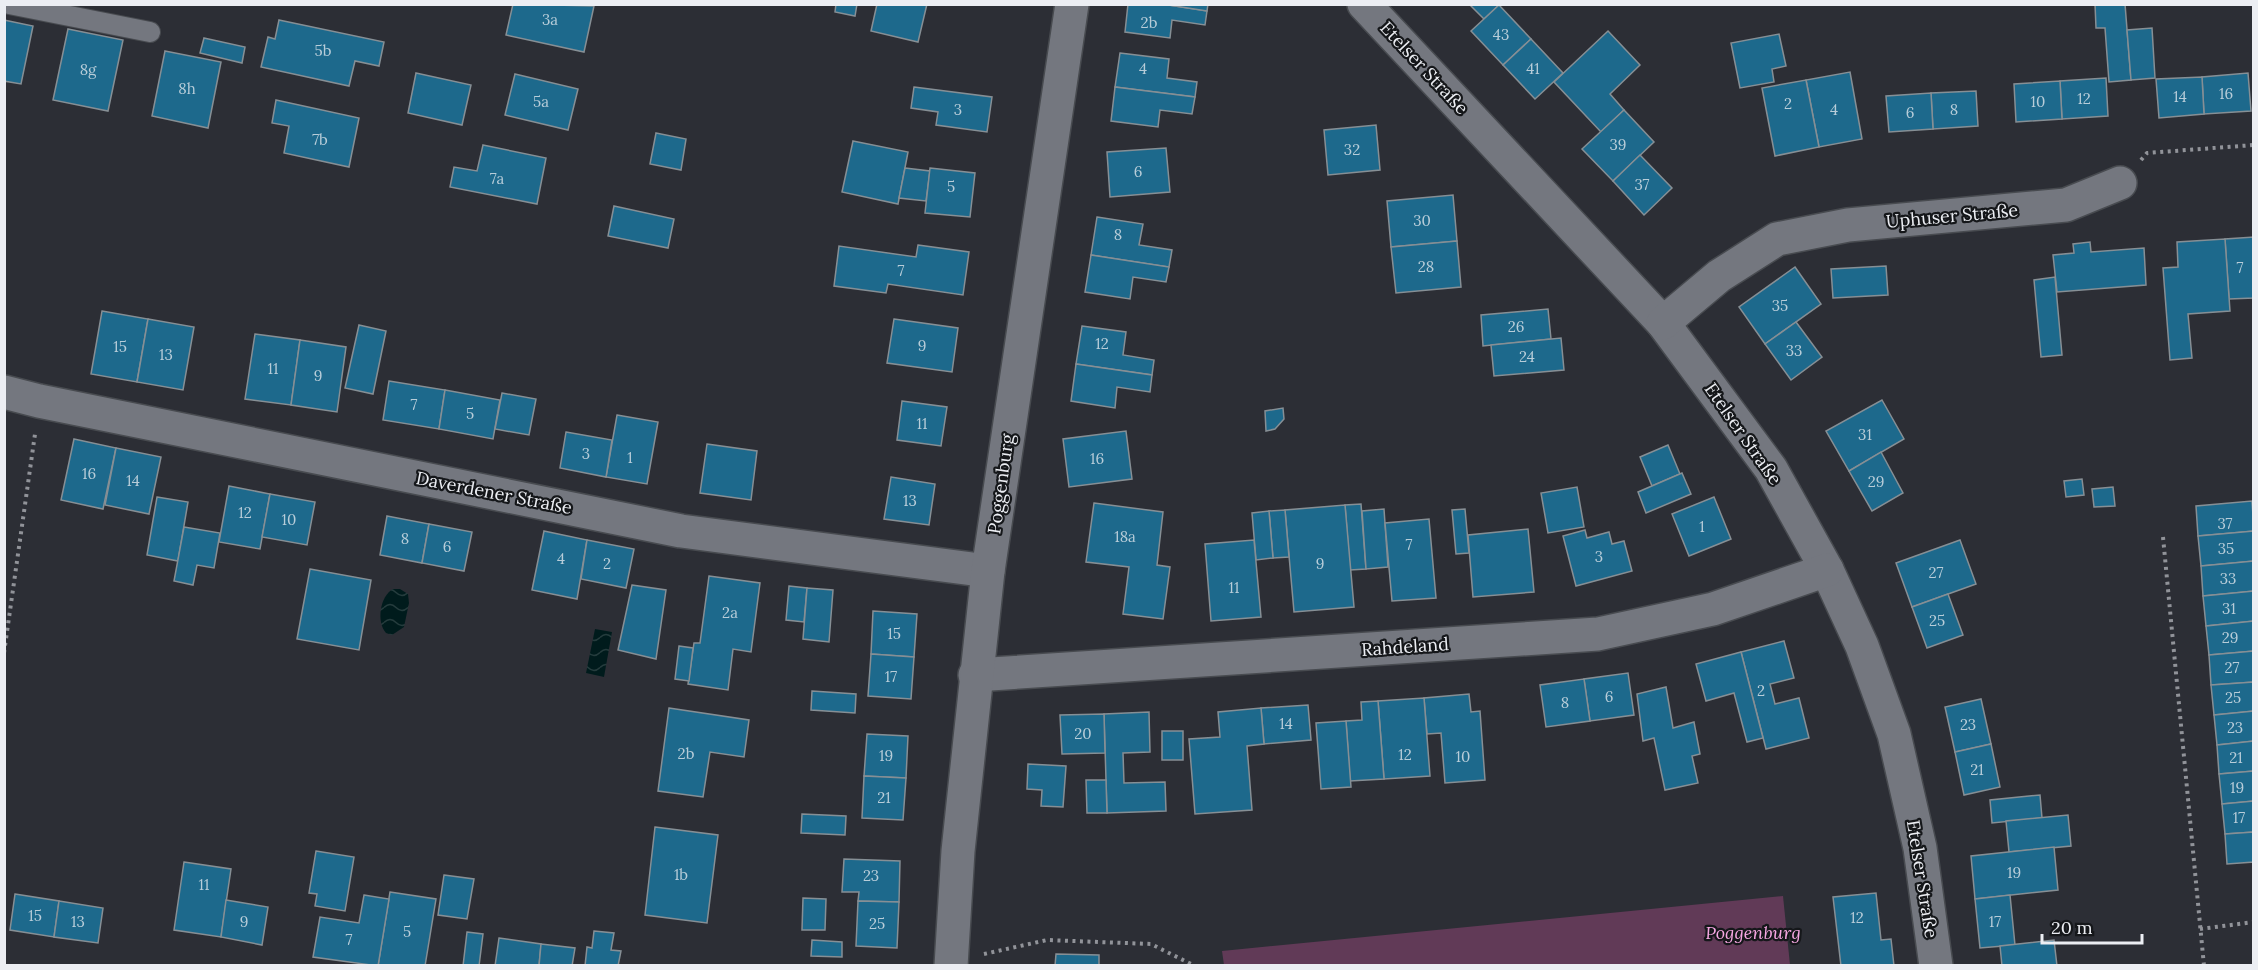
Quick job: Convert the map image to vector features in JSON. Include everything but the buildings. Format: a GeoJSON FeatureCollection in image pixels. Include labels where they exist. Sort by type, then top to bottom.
{"type":"FeatureCollection","features":[{"type":"Feature","properties":{"kind":"street","name":"Poggenburg"},"geometry":{"type":"LineString","coordinates":[[951,964],[958,851],[975,675],[988,571],[1072,4]]}},
{"type":"Feature","properties":{"kind":"street","name":"Etelser Straße"},"geometry":{"type":"LineString","coordinates":[[1364,4],[1663,323],[1771,469],[1827,570],[1862,646],[1894,734],[1920,848],[1936,966]]}},
{"type":"Feature","properties":{"kind":"street","name":"Uphuser Straße"},"geometry":{"type":"LineString","coordinates":[[1663,323],[1719,276],[1777,239],[1813,230],[1848,225],[2066,205],[2120,183]]}},
{"type":"Feature","properties":{"kind":"street","name":"Daverdener Straße"},"geometry":{"type":"LineString","coordinates":[[4,392],[681,531],[988,571]]}},
{"type":"Feature","properties":{"kind":"street","name":"Rahdeland"},"geometry":{"type":"LineString","coordinates":[[975,675],[1598,634],[1713,609],[1827,570]]}},
{"type":"Feature","properties":{"kind":"lane"},"geometry":{"type":"LineString","coordinates":[[9,4],[150,32]]}},
{"type":"Feature","properties":{"kind":"path"},"geometry":{"type":"LineString","coordinates":[[2120,183],[2147,153],[2253,145]]}},
{"type":"Feature","properties":{"kind":"path"},"geometry":{"type":"LineString","coordinates":[[4,653],[39,400]]}},
{"type":"Feature","properties":{"kind":"path"},"geometry":{"type":"LineString","coordinates":[[2163,537],[2204,966]]}},
{"type":"Feature","properties":{"kind":"path"},"geometry":{"type":"LineString","coordinates":[[2200,929],[2253,922]]}},
{"type":"Feature","properties":{"kind":"path"},"geometry":{"type":"LineString","coordinates":[[951,964],[1017,945],[1047,940],[1151,944],[1195,966]]}},
{"type":"Feature","properties":{"kind":"green space","name":"Poggenburg"},"geometry":{"type":"Polygon","coordinates":[[[1783,896],[1790,965],[1224,965],[1222,951],[1783,896]]]}},
{"type":"Feature","properties":{"kind":"water"},"geometry":{"type":"Polygon","coordinates":[[[393,589],[400,589],[408,594],[409,603],[404,627],[392,635],[386,633],[380,616],[382,603],[393,589]]]}},
{"type":"Feature","properties":{"kind":"water"},"geometry":{"type":"Polygon","coordinates":[[[595,629],[612,632],[604,677],[586,673],[595,629]]]}}]}
